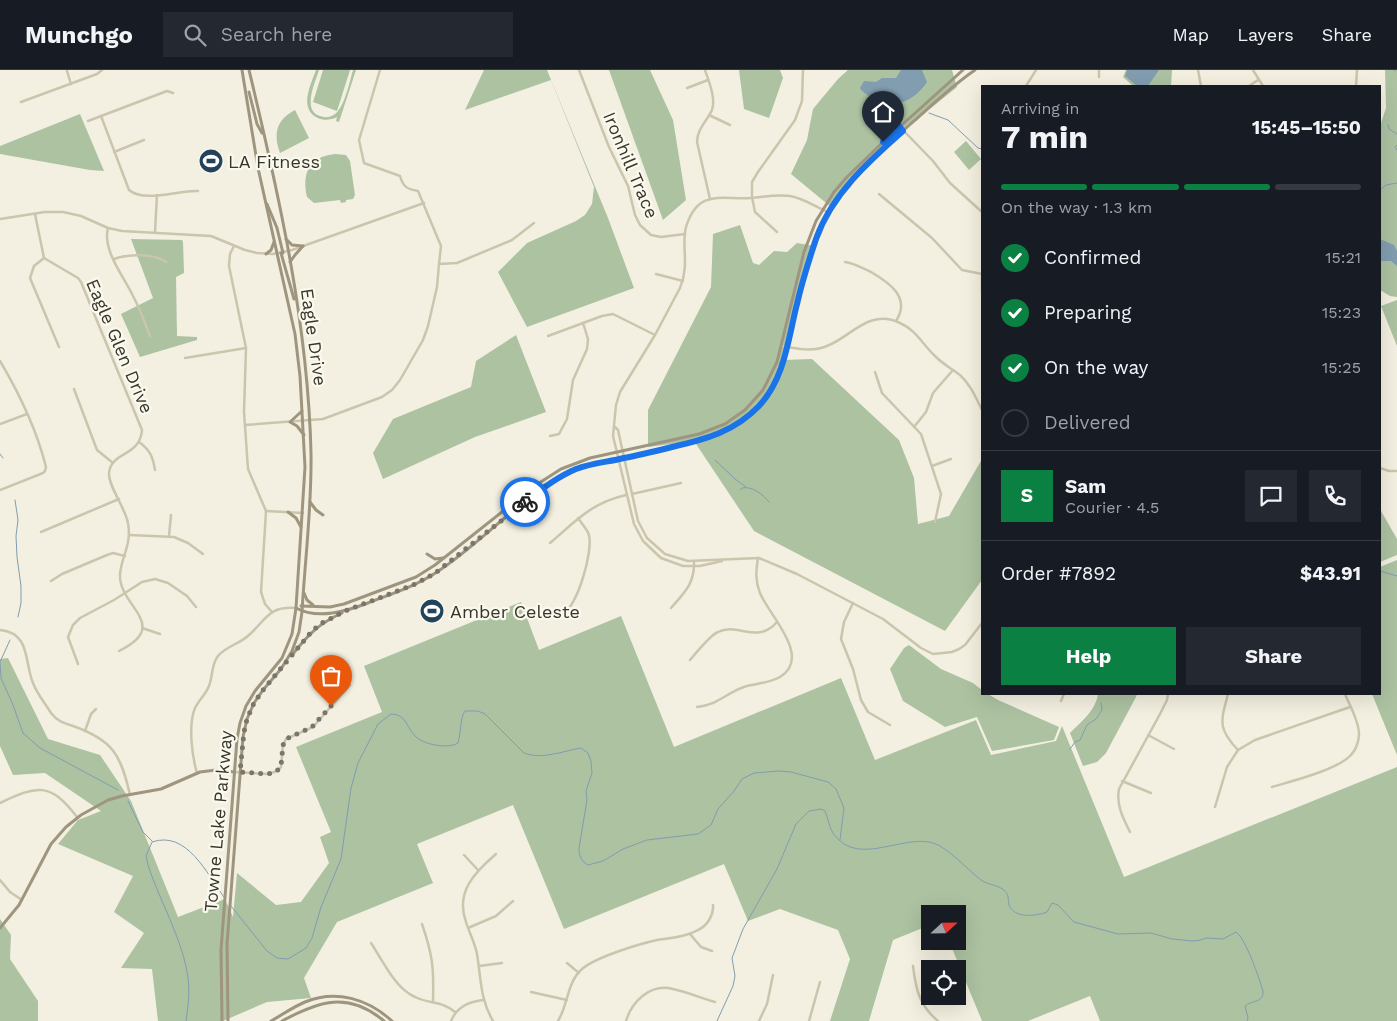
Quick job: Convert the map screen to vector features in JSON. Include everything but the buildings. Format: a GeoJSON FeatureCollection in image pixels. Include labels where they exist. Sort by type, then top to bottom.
{"type":"FeatureCollection","features":[{"type":"Feature","properties":{"kind":"main road","name":"Eagle Drive"},"geometry":{"type":"LineString","coordinates":[[242,70],[264,199],[274,239],[290,265],[303,344],[311,475],[302,612]]}},
{"type":"Feature","properties":{"kind":"main road","name":"Eagle Drive"},"geometry":{"type":"LineString","coordinates":[[249,70],[276,184],[285,237],[282,253],[296,340],[305,467],[296,608]]}},
{"type":"Feature","properties":{"kind":"main road"},"geometry":{"type":"LineString","coordinates":[[296,608],[302,606],[338,606],[420,574],[448,556],[550,475],[581,461],[699,434],[725,424],[745,410],[763,390],[774,370],[782,346],[804,252],[816,221],[834,192],[847,177],[963,70]]}},
{"type":"Feature","properties":{"kind":"main road"},"geometry":{"type":"LineString","coordinates":[[285,663],[312,631],[322,623],[345,611],[413,585],[434,574],[538,491],[557,479],[585,466],[703,440],[724,432],[742,422],[761,404],[778,379],[816,237],[828,212],[858,174],[903,131],[974,70]]}},
{"type":"Feature","properties":{"kind":"main road"},"geometry":{"type":"LineString","coordinates":[[249,92],[258,124],[264,135]]}},
{"type":"Feature","properties":{"kind":"main road"},"geometry":{"type":"LineString","coordinates":[[264,199],[277,228],[290,288],[296,304]]}},
{"type":"Feature","properties":{"kind":"main road"},"geometry":{"type":"LineString","coordinates":[[285,237],[290,244],[303,246]]}},
{"type":"Feature","properties":{"kind":"main road"},"geometry":{"type":"LineString","coordinates":[[266,254],[271,250],[274,239]]}},
{"type":"Feature","properties":{"kind":"main road"},"geometry":{"type":"LineString","coordinates":[[290,265],[294,254],[303,246]]}},
{"type":"Feature","properties":{"kind":"main road"},"geometry":{"type":"LineString","coordinates":[[302,411],[290,422],[298,426],[304,435]]}},
{"type":"Feature","properties":{"kind":"main road"},"geometry":{"type":"LineString","coordinates":[[309,501],[323,515]]}},
{"type":"Feature","properties":{"kind":"main road"},"geometry":{"type":"LineString","coordinates":[[288,512],[296,518],[301,528]]}},
{"type":"Feature","properties":{"kind":"main road"},"geometry":{"type":"LineString","coordinates":[[426,554],[435,559],[448,556]]}},
{"type":"Feature","properties":{"kind":"main road"},"geometry":{"type":"LineString","coordinates":[[303,589],[307,600],[316,607]]}},
{"type":"Feature","properties":{"kind":"main road"},"geometry":{"type":"LineString","coordinates":[[296,608],[302,612],[345,611]]}},
{"type":"Feature","properties":{"kind":"main road","name":"Towne Lake Parkway"},"geometry":{"type":"LineString","coordinates":[[222,1021],[220,957],[238,735],[242,716],[255,691],[275,667],[287,648],[296,608]]}},
{"type":"Feature","properties":{"kind":"main road","name":"Towne Lake Parkway"},"geometry":{"type":"LineString","coordinates":[[228,1021],[228,928],[243,736],[250,711],[263,690],[285,663],[297,638],[302,612]]}},
{"type":"Feature","properties":{"kind":"main road"},"geometry":{"type":"LineString","coordinates":[[0,928],[22,900],[51,844],[77,817],[102,803],[130,794],[161,789],[197,773],[211,770],[234,772]]}},
{"type":"Feature","properties":{"kind":"main road"},"geometry":{"type":"LineString","coordinates":[[271,1021],[308,1001],[337,996],[368,1004],[392,1021]]}},
{"type":"Feature","properties":{"kind":"main road"},"geometry":{"type":"LineString","coordinates":[[282,1021],[314,1005],[336,1002],[364,1008],[384,1021]]}},
{"type":"Feature","properties":{"kind":"street"},"geometry":{"type":"LineString","coordinates":[[21,102],[98,74],[102,70]]}},
{"type":"Feature","properties":{"kind":"street"},"geometry":{"type":"LineString","coordinates":[[245,425],[323,419],[382,397],[392,390],[400,380],[421,344],[428,326],[437,287],[441,246],[418,191],[406,188],[402,184],[400,176],[364,163],[359,140],[380,70]]}},
{"type":"Feature","properties":{"kind":"street","name":"Ironhill Trace"},"geometry":{"type":"LineString","coordinates":[[579,70],[609,147],[628,186],[635,215],[640,225],[651,234],[661,237],[685,234]]}},
{"type":"Feature","properties":{"kind":"street"},"geometry":{"type":"LineString","coordinates":[[705,70],[713,102],[709,115],[701,127],[697,142],[710,199]]}},
{"type":"Feature","properties":{"kind":"street"},"geometry":{"type":"LineString","coordinates":[[777,232],[755,212],[752,182],[795,120],[802,101],[802,70]]}},
{"type":"Feature","properties":{"kind":"street"},"geometry":{"type":"LineString","coordinates":[[1027,85],[1036,70]]}},
{"type":"Feature","properties":{"kind":"street"},"geometry":{"type":"LineString","coordinates":[[1099,70],[1099,77]]}},
{"type":"Feature","properties":{"kind":"street"},"geometry":{"type":"LineString","coordinates":[[1198,70],[1201,85]]}},
{"type":"Feature","properties":{"kind":"street"},"geometry":{"type":"LineString","coordinates":[[1253,70],[1262,85]]}},
{"type":"Feature","properties":{"kind":"street"},"geometry":{"type":"LineString","coordinates":[[1356,85],[1357,70]]}},
{"type":"Feature","properties":{"kind":"street"},"geometry":{"type":"LineString","coordinates":[[67,71],[71,84]]}},
{"type":"Feature","properties":{"kind":"street"},"geometry":{"type":"LineString","coordinates":[[686,88],[708,80]]}},
{"type":"Feature","properties":{"kind":"street"},"geometry":{"type":"LineString","coordinates":[[1250,85],[1258,80]]}},
{"type":"Feature","properties":{"kind":"street"},"geometry":{"type":"LineString","coordinates":[[88,122],[167,91],[173,93]]}},
{"type":"Feature","properties":{"kind":"street"},"geometry":{"type":"LineString","coordinates":[[709,115],[730,126]]}},
{"type":"Feature","properties":{"kind":"street"},"geometry":{"type":"LineString","coordinates":[[101,116],[129,190],[136,195],[198,191]]}},
{"type":"Feature","properties":{"kind":"street"},"geometry":{"type":"LineString","coordinates":[[900,127],[933,161],[950,183],[981,211]]}},
{"type":"Feature","properties":{"kind":"street"},"geometry":{"type":"LineString","coordinates":[[114,152],[144,140]]}},
{"type":"Feature","properties":{"kind":"street"},"geometry":{"type":"LineString","coordinates":[[879,194],[932,238],[962,270],[981,275]]}},
{"type":"Feature","properties":{"kind":"street"},"geometry":{"type":"LineString","coordinates":[[155,232],[157,195]]}},
{"type":"Feature","properties":{"kind":"street"},"geometry":{"type":"LineString","coordinates":[[722,561],[710,565],[694,566],[671,562],[661,558],[643,541],[634,524],[617,452],[613,431],[616,405],[620,392],[683,281],[686,266],[686,226],[694,211],[702,202],[721,196],[789,196],[828,212]]}},
{"type":"Feature","properties":{"kind":"street"},"geometry":{"type":"LineString","coordinates":[[0,220],[45,212],[63,212],[81,216],[108,228],[122,231],[211,236],[251,252],[266,254],[282,253],[424,203]]}},
{"type":"Feature","properties":{"kind":"street"},"geometry":{"type":"LineString","coordinates":[[35,214],[44,258],[34,266],[30,278],[59,347]]}},
{"type":"Feature","properties":{"kind":"street"},"geometry":{"type":"LineString","coordinates":[[439,264],[457,263],[512,240],[534,223]]}},
{"type":"Feature","properties":{"kind":"street"},"geometry":{"type":"LineString","coordinates":[[108,228],[107,242],[133,295],[150,336]]}},
{"type":"Feature","properties":{"kind":"street"},"geometry":{"type":"LineString","coordinates":[[235,246],[230,254],[229,266],[246,348],[245,425],[248,470],[266,511],[261,592],[272,612]]}},
{"type":"Feature","properties":{"kind":"street"},"geometry":{"type":"LineString","coordinates":[[114,259],[130,256],[160,258],[166,262]]}},
{"type":"Feature","properties":{"kind":"street","name":"Eagle Glen Drive"},"geometry":{"type":"LineString","coordinates":[[44,258],[78,278],[81,282],[142,430],[141,439],[133,449],[113,463]]}},
{"type":"Feature","properties":{"kind":"street"},"geometry":{"type":"LineString","coordinates":[[845,262],[850,262],[877,276],[896,291],[901,309],[896,322]]}},
{"type":"Feature","properties":{"kind":"street"},"geometry":{"type":"LineString","coordinates":[[656,274],[683,281]]}},
{"type":"Feature","properties":{"kind":"street"},"geometry":{"type":"LineString","coordinates":[[548,336],[613,314],[654,335]]}},
{"type":"Feature","properties":{"kind":"street"},"geometry":{"type":"LineString","coordinates":[[782,346],[805,350],[817,349],[837,342],[864,323],[876,320],[896,322],[915,334],[934,356],[962,377],[972,389],[981,408]]}},
{"type":"Feature","properties":{"kind":"street"},"geometry":{"type":"LineString","coordinates":[[550,436],[559,434],[567,419],[573,380],[587,349],[588,339],[583,323]]}},
{"type":"Feature","properties":{"kind":"street"},"geometry":{"type":"LineString","coordinates":[[185,358],[246,348]]}},
{"type":"Feature","properties":{"kind":"street"},"geometry":{"type":"LineString","coordinates":[[0,361],[27,414],[45,462],[45,471],[0,490]]}},
{"type":"Feature","properties":{"kind":"street"},"geometry":{"type":"LineString","coordinates":[[914,427],[926,412],[933,393],[953,370]]}},
{"type":"Feature","properties":{"kind":"street"},"geometry":{"type":"LineString","coordinates":[[875,372],[882,393],[921,434],[941,494],[935,522]]}},
{"type":"Feature","properties":{"kind":"street"},"geometry":{"type":"LineString","coordinates":[[74,389],[97,450],[113,463],[109,474],[110,480],[126,516],[130,535],[120,576],[125,593],[139,614],[142,628],[136,640],[119,650]]}},
{"type":"Feature","properties":{"kind":"street"},"geometry":{"type":"LineString","coordinates":[[0,424],[27,414]]}},
{"type":"Feature","properties":{"kind":"street"},"geometry":{"type":"LineString","coordinates":[[615,426],[618,430],[638,520],[647,538],[673,557],[694,561],[758,558],[797,574],[883,619],[921,648],[933,654],[959,650],[981,623]]}},
{"type":"Feature","properties":{"kind":"street"},"geometry":{"type":"LineString","coordinates":[[139,442],[148,449],[154,458],[155,470]]}},
{"type":"Feature","properties":{"kind":"street"},"geometry":{"type":"LineString","coordinates":[[932,466],[951,459]]}},
{"type":"Feature","properties":{"kind":"street"},"geometry":{"type":"LineString","coordinates":[[1381,468],[1397,471]]}},
{"type":"Feature","properties":{"kind":"street"},"geometry":{"type":"LineString","coordinates":[[550,543],[578,518],[604,501],[681,483]]}},
{"type":"Feature","properties":{"kind":"street"},"geometry":{"type":"LineString","coordinates":[[41,532],[119,499]]}},
{"type":"Feature","properties":{"kind":"street"},"geometry":{"type":"LineString","coordinates":[[266,511],[303,513]]}},
{"type":"Feature","properties":{"kind":"street"},"geometry":{"type":"LineString","coordinates":[[169,536],[171,515]]}},
{"type":"Feature","properties":{"kind":"street"},"geometry":{"type":"LineString","coordinates":[[562,615],[572,606],[577,594],[587,555],[589,537],[586,528],[578,518]]}},
{"type":"Feature","properties":{"kind":"street"},"geometry":{"type":"LineString","coordinates":[[130,535],[169,536],[182,540],[203,554]]}},
{"type":"Feature","properties":{"kind":"street"},"geometry":{"type":"LineString","coordinates":[[51,581],[62,574],[107,555],[113,553],[125,556]]}},
{"type":"Feature","properties":{"kind":"street"},"geometry":{"type":"LineString","coordinates":[[698,707],[716,702],[744,687],[775,680],[786,672],[791,664],[789,642],[762,599],[756,572],[758,558]]}},
{"type":"Feature","properties":{"kind":"street"},"geometry":{"type":"LineString","coordinates":[[671,608],[690,584],[693,577],[694,561]]}},
{"type":"Feature","properties":{"kind":"street"},"geometry":{"type":"LineString","coordinates":[[78,664],[68,637],[73,625],[80,618],[146,581],[160,580],[172,585],[187,596],[196,607]]}},
{"type":"Feature","properties":{"kind":"street"},"geometry":{"type":"LineString","coordinates":[[853,604],[844,622],[841,639],[853,669],[861,700],[868,712],[890,724]]}},
{"type":"Feature","properties":{"kind":"street"},"geometry":{"type":"LineString","coordinates":[[197,773],[192,750],[193,716],[209,686],[215,661],[225,649],[247,637],[272,612],[280,608],[296,608]]}},
{"type":"Feature","properties":{"kind":"street"},"geometry":{"type":"LineString","coordinates":[[690,660],[717,632],[730,630],[754,634],[767,629],[777,622]]}},
{"type":"Feature","properties":{"kind":"street"},"geometry":{"type":"LineString","coordinates":[[142,628],[153,630],[160,634]]}},
{"type":"Feature","properties":{"kind":"street"},"geometry":{"type":"LineString","coordinates":[[0,630],[12,633],[20,639],[28,660],[32,682],[54,717],[101,738],[116,753],[124,770],[130,794]]}},
{"type":"Feature","properties":{"kind":"street"},"geometry":{"type":"LineString","coordinates":[[234,772],[268,774],[277,771],[281,766],[283,745],[286,739],[312,727],[350,685]]}},
{"type":"Feature","properties":{"kind":"street"},"geometry":{"type":"LineString","coordinates":[[1061,701],[1064,695]]}},
{"type":"Feature","properties":{"kind":"street"},"geometry":{"type":"LineString","coordinates":[[1130,832],[1118,802],[1118,793],[1122,781],[1160,714],[1168,695]]}},
{"type":"Feature","properties":{"kind":"street"},"geometry":{"type":"LineString","coordinates":[[1228,695],[1222,722],[1227,738],[1238,750]]}},
{"type":"Feature","properties":{"kind":"street"},"geometry":{"type":"LineString","coordinates":[[1272,787],[1328,768],[1350,756],[1357,744],[1359,734],[1345,695]]}},
{"type":"Feature","properties":{"kind":"street"},"geometry":{"type":"LineString","coordinates":[[1215,807],[1227,767],[1238,750],[1255,740],[1350,707]]}},
{"type":"Feature","properties":{"kind":"street"},"geometry":{"type":"LineString","coordinates":[[85,730],[91,714],[96,709]]}},
{"type":"Feature","properties":{"kind":"street"},"geometry":{"type":"LineString","coordinates":[[1148,735],[1174,748]]}},
{"type":"Feature","properties":{"kind":"street"},"geometry":{"type":"LineString","coordinates":[[1122,781],[1151,793]]}},
{"type":"Feature","properties":{"kind":"street"},"geometry":{"type":"LineString","coordinates":[[0,803],[30,791],[48,790],[64,800],[77,817]]}},
{"type":"Feature","properties":{"kind":"street"},"geometry":{"type":"LineString","coordinates":[[493,1021],[483,1000],[476,952],[463,915],[462,902],[467,886],[478,870],[496,854]]}},
{"type":"Feature","properties":{"kind":"street"},"geometry":{"type":"LineString","coordinates":[[464,855],[478,870]]}},
{"type":"Feature","properties":{"kind":"street"},"geometry":{"type":"LineString","coordinates":[[0,880],[10,892],[22,900]]}},
{"type":"Feature","properties":{"kind":"street"},"geometry":{"type":"LineString","coordinates":[[468,928],[496,916],[513,901]]}},
{"type":"Feature","properties":{"kind":"street"},"geometry":{"type":"LineString","coordinates":[[558,1021],[563,1013],[570,988],[579,973],[594,962],[619,952],[654,941],[690,934],[701,929],[709,921],[713,905]]}},
{"type":"Feature","properties":{"kind":"street"},"geometry":{"type":"LineString","coordinates":[[422,924],[434,964],[433,1002]]}},
{"type":"Feature","properties":{"kind":"street"},"geometry":{"type":"LineString","coordinates":[[690,934],[701,948],[712,951]]}},
{"type":"Feature","properties":{"kind":"street"},"geometry":{"type":"LineString","coordinates":[[371,943],[402,989],[416,998],[448,1006],[455,1012]]}},
{"type":"Feature","properties":{"kind":"street"},"geometry":{"type":"LineString","coordinates":[[479,966],[502,963]]}},
{"type":"Feature","properties":{"kind":"street"},"geometry":{"type":"LineString","coordinates":[[567,963],[579,973]]}},
{"type":"Feature","properties":{"kind":"street"},"geometry":{"type":"LineString","coordinates":[[913,966],[920,998],[926,1010],[938,1021]]}},
{"type":"Feature","properties":{"kind":"street"},"geometry":{"type":"LineString","coordinates":[[760,1021],[767,1004],[772,975]]}},
{"type":"Feature","properties":{"kind":"street"},"geometry":{"type":"LineString","coordinates":[[809,1021],[820,982]]}},
{"type":"Feature","properties":{"kind":"street"},"geometry":{"type":"LineString","coordinates":[[626,1021],[638,999],[655,989],[672,988],[714,1002]]}},
{"type":"Feature","properties":{"kind":"street"},"geometry":{"type":"LineString","coordinates":[[531,992],[567,1000]]}},
{"type":"Feature","properties":{"kind":"street"},"geometry":{"type":"LineString","coordinates":[[451,1021],[455,1012],[465,1004],[483,1000]]}},
{"type":"Feature","properties":{"kind":"green space"},"geometry":{"type":"Polygon","coordinates":[[[316,70],[319,70],[312,90],[311,104],[317,115],[330,117],[341,107],[353,70],[356,70],[339,122],[336,121],[337,117],[328,120],[318,118],[309,109],[307,103],[309,89],[316,70]]]}},
{"type":"Feature","properties":{"kind":"green space"},"geometry":{"type":"Polygon","coordinates":[[[323,70],[350,70],[337,111],[313,102],[323,70]]]}},
{"type":"Feature","properties":{"kind":"green space"},"geometry":{"type":"Polygon","coordinates":[[[484,70],[547,70],[608,218],[634,288],[527,327],[498,272],[527,243],[585,215],[592,204],[594,187],[551,80],[465,110],[484,70]]]}},
{"type":"Feature","properties":{"kind":"green space"},"geometry":{"type":"Polygon","coordinates":[[[609,70],[650,70],[673,120],[686,200],[663,220],[609,70]]]}},
{"type":"Feature","properties":{"kind":"green space"},"geometry":{"type":"Polygon","coordinates":[[[739,70],[780,70],[783,78],[769,118],[744,109],[739,70]]]}},
{"type":"Feature","properties":{"kind":"green space"},"geometry":{"type":"Polygon","coordinates":[[[848,70],[952,70],[957,87],[915,121],[872,160],[831,207],[791,174],[807,140],[813,109],[848,70]]]}},
{"type":"Feature","properties":{"kind":"green space"},"geometry":{"type":"Polygon","coordinates":[[[1126,70],[1172,70],[1171,85],[1132,85],[1123,77],[1126,70]]]}},
{"type":"Feature","properties":{"kind":"green space"},"geometry":{"type":"Polygon","coordinates":[[[1385,70],[1397,70],[1397,297],[1390,296],[1381,291],[1381,123],[1386,108],[1385,70]]]}},
{"type":"Feature","properties":{"kind":"green space"},"geometry":{"type":"Polygon","coordinates":[[[295,110],[309,138],[280,153],[277,140],[278,128],[284,118],[295,110]]]}},
{"type":"Feature","properties":{"kind":"green space"},"geometry":{"type":"Polygon","coordinates":[[[80,114],[104,171],[0,154],[0,146],[80,114]]]}},
{"type":"Feature","properties":{"kind":"green space"},"geometry":{"type":"Polygon","coordinates":[[[966,141],[981,159],[969,170],[954,152],[966,141]]]}},
{"type":"Feature","properties":{"kind":"green space"},"geometry":{"type":"Polygon","coordinates":[[[335,154],[346,155],[350,161],[355,195],[353,199],[341,203],[340,200],[314,203],[307,197],[305,181],[309,168],[319,159],[335,154]]]}},
{"type":"Feature","properties":{"kind":"green space"},"geometry":{"type":"Polygon","coordinates":[[[740,225],[753,263],[759,265],[774,251],[787,252],[797,243],[815,246],[790,332],[784,360],[812,359],[899,440],[914,478],[918,524],[949,516],[981,461],[981,581],[945,631],[754,531],[694,441],[648,447],[648,410],[711,287],[713,234],[740,225]]]}},
{"type":"Feature","properties":{"kind":"green space"},"geometry":{"type":"Polygon","coordinates":[[[131,239],[182,240],[184,273],[176,277],[177,336],[197,337],[197,340],[140,357],[121,314],[153,298],[131,239]]]}},
{"type":"Feature","properties":{"kind":"green space"},"geometry":{"type":"Polygon","coordinates":[[[1397,300],[1397,346],[1381,306],[1397,300]]]}},
{"type":"Feature","properties":{"kind":"green space"},"geometry":{"type":"Polygon","coordinates":[[[516,335],[546,412],[475,437],[383,479],[373,453],[393,419],[471,387],[476,361],[516,335]]]}},
{"type":"Feature","properties":{"kind":"green space"},"geometry":{"type":"Polygon","coordinates":[[[1381,511],[1397,539],[1397,555],[1381,562],[1381,511]]]}},
{"type":"Feature","properties":{"kind":"green space"},"geometry":{"type":"Polygon","coordinates":[[[1397,560],[1397,755],[1372,695],[1381,695],[1381,567],[1397,560]]]}},
{"type":"Feature","properties":{"kind":"green space"},"geometry":{"type":"Polygon","coordinates":[[[521,602],[539,650],[621,616],[674,747],[841,678],[875,760],[976,720],[991,755],[1056,741],[1062,726],[1124,877],[1397,767],[1397,1021],[1100,1021],[1090,996],[1028,1021],[982,1021],[966,982],[966,960],[957,960],[953,950],[966,950],[966,905],[921,905],[921,929],[893,940],[869,1021],[830,1021],[850,959],[838,930],[780,909],[748,921],[724,864],[564,929],[513,805],[417,844],[433,883],[337,922],[304,978],[311,998],[267,1002],[223,1021],[158,1021],[152,969],[121,968],[144,933],[114,912],[133,876],[58,844],[78,820],[101,811],[45,773],[13,775],[0,746],[0,659],[8,658],[48,739],[100,755],[131,801],[178,917],[225,899],[233,917],[237,873],[276,905],[301,902],[329,863],[320,837],[331,832],[296,747],[382,712],[364,666],[521,602]]]}},
{"type":"Feature","properties":{"kind":"green space"},"geometry":{"type":"Polygon","coordinates":[[[909,645],[941,669],[973,683],[981,689],[981,695],[990,695],[1059,727],[1054,740],[992,751],[977,717],[945,727],[903,701],[890,669],[904,648],[909,645]]]}},
{"type":"Feature","properties":{"kind":"green space"},"geometry":{"type":"Polygon","coordinates":[[[1098,695],[1137,695],[1106,753],[1097,762],[1083,766],[1070,733],[1083,720],[1097,700],[1098,695]]]}},
{"type":"Feature","properties":{"kind":"green space"},"geometry":{"type":"Polygon","coordinates":[[[0,919],[11,935],[10,959],[38,1001],[38,1021],[0,1021],[0,919]]]}},
{"type":"Feature","properties":{"kind":"water"},"geometry":{"type":"Polygon","coordinates":[[[901,70],[922,70],[927,82],[916,94],[906,101],[892,103],[880,101],[863,92],[860,88],[864,81],[876,82],[882,78],[896,78],[901,70]]]}},
{"type":"Feature","properties":{"kind":"water"},"geometry":{"type":"Polygon","coordinates":[[[1127,70],[1159,70],[1149,85],[1136,85],[1125,76],[1127,70]]]}},
{"type":"Feature","properties":{"kind":"water"},"geometry":{"type":"Polygon","coordinates":[[[1381,239],[1394,245],[1397,251],[1397,266],[1391,261],[1381,261],[1381,239]]]}},
{"type":"Feature","properties":{"kind":"waterway"},"geometry":{"type":"LineString","coordinates":[[929,113],[948,120],[981,149]]}},
{"type":"Feature","properties":{"kind":"waterway"},"geometry":{"type":"LineString","coordinates":[[1388,125],[1389,129],[1397,134]]}},
{"type":"Feature","properties":{"kind":"waterway"},"geometry":{"type":"LineString","coordinates":[[1397,145],[1395,147],[1397,150]]}},
{"type":"Feature","properties":{"kind":"waterway"},"geometry":{"type":"LineString","coordinates":[[1381,189],[1386,185],[1397,183]]}},
{"type":"Feature","properties":{"kind":"waterway"},"geometry":{"type":"LineString","coordinates":[[0,454],[3,458]]}},
{"type":"Feature","properties":{"kind":"waterway"},"geometry":{"type":"LineString","coordinates":[[715,460],[746,487]]}},
{"type":"Feature","properties":{"kind":"waterway"},"geometry":{"type":"LineString","coordinates":[[740,490],[742,488],[754,489],[769,502]]}},
{"type":"Feature","properties":{"kind":"waterway"},"geometry":{"type":"LineString","coordinates":[[15,500],[18,520],[16,536],[17,557],[21,586],[21,603],[18,617]]}},
{"type":"Feature","properties":{"kind":"waterway"},"geometry":{"type":"LineString","coordinates":[[1381,571],[1397,576]]}},
{"type":"Feature","properties":{"kind":"waterway"},"geometry":{"type":"LineString","coordinates":[[10,640],[0,662],[1,678],[23,733],[40,748],[118,790]]}},
{"type":"Feature","properties":{"kind":"waterway"},"geometry":{"type":"LineString","coordinates":[[1070,749],[1075,742],[1080,740],[1087,725],[1096,719],[1102,710],[1101,703]]}},
{"type":"Feature","properties":{"kind":"waterway"},"geometry":{"type":"LineString","coordinates":[[231,906],[267,951],[277,958],[288,959],[306,948],[312,938],[321,907],[341,859],[351,788],[358,763],[378,724],[391,714],[400,716],[420,740],[437,745],[448,746],[458,743],[462,717],[465,711],[478,711],[485,714],[524,753],[538,756],[581,748],[588,753],[592,773],[586,791],[587,800],[579,848],[581,858],[588,865],[603,861],[623,849],[647,840],[698,834],[711,825],[718,809],[742,779],[754,773],[791,772],[828,782],[836,789],[844,808],[840,840]]}},
{"type":"Feature","properties":{"kind":"waterway"},"geometry":{"type":"LineString","coordinates":[[128,801],[143,832],[152,841]]}},
{"type":"Feature","properties":{"kind":"waterway"},"geometry":{"type":"LineString","coordinates":[[717,1021],[733,986],[735,976],[732,958],[743,929],[777,869],[796,824],[809,811],[821,809],[825,811],[833,833],[844,844],[856,849],[870,849],[914,842],[928,842],[940,846],[981,880],[1000,887],[1005,891],[1008,896],[1009,905],[1016,913],[1038,915],[1047,912],[1052,903],[1058,905],[1074,922],[1118,934],[1151,933],[1172,939],[1193,941],[1206,938],[1223,939],[1236,932],[1248,950],[1263,991],[1262,998],[1245,1006],[1247,1021]]}},
{"type":"Feature","properties":{"kind":"waterway"},"geometry":{"type":"LineString","coordinates":[[186,1021],[189,989],[188,978],[176,935],[148,865],[146,856],[152,842],[164,840],[176,842],[186,848],[203,866],[224,897]]}},
{"type":"Feature","properties":{"kind":"way so far"},"geometry":{"type":"LineString","coordinates":[[331,706],[312,727],[286,739],[283,745],[281,766],[277,771],[268,774],[240,772],[244,732],[254,703],[312,631],[322,623],[345,611],[413,585],[434,574],[525,502]]}},
{"type":"Feature","properties":{"kind":"place","name":"LA Fitness"},"geometry":{"type":"Point","coordinates":[211,161]}},
{"type":"Feature","properties":{"kind":"place","name":"Amber Celeste"},"geometry":{"type":"Point","coordinates":[432,611]}},
{"type":"Feature","properties":{"kind":"route"},"geometry":{"type":"LineString","coordinates":[[525,502],[548,484],[577,469],[703,440],[724,432],[742,422],[761,404],[778,379],[816,237],[828,212],[858,174],[903,131],[900,127],[883,142]]}}]}
